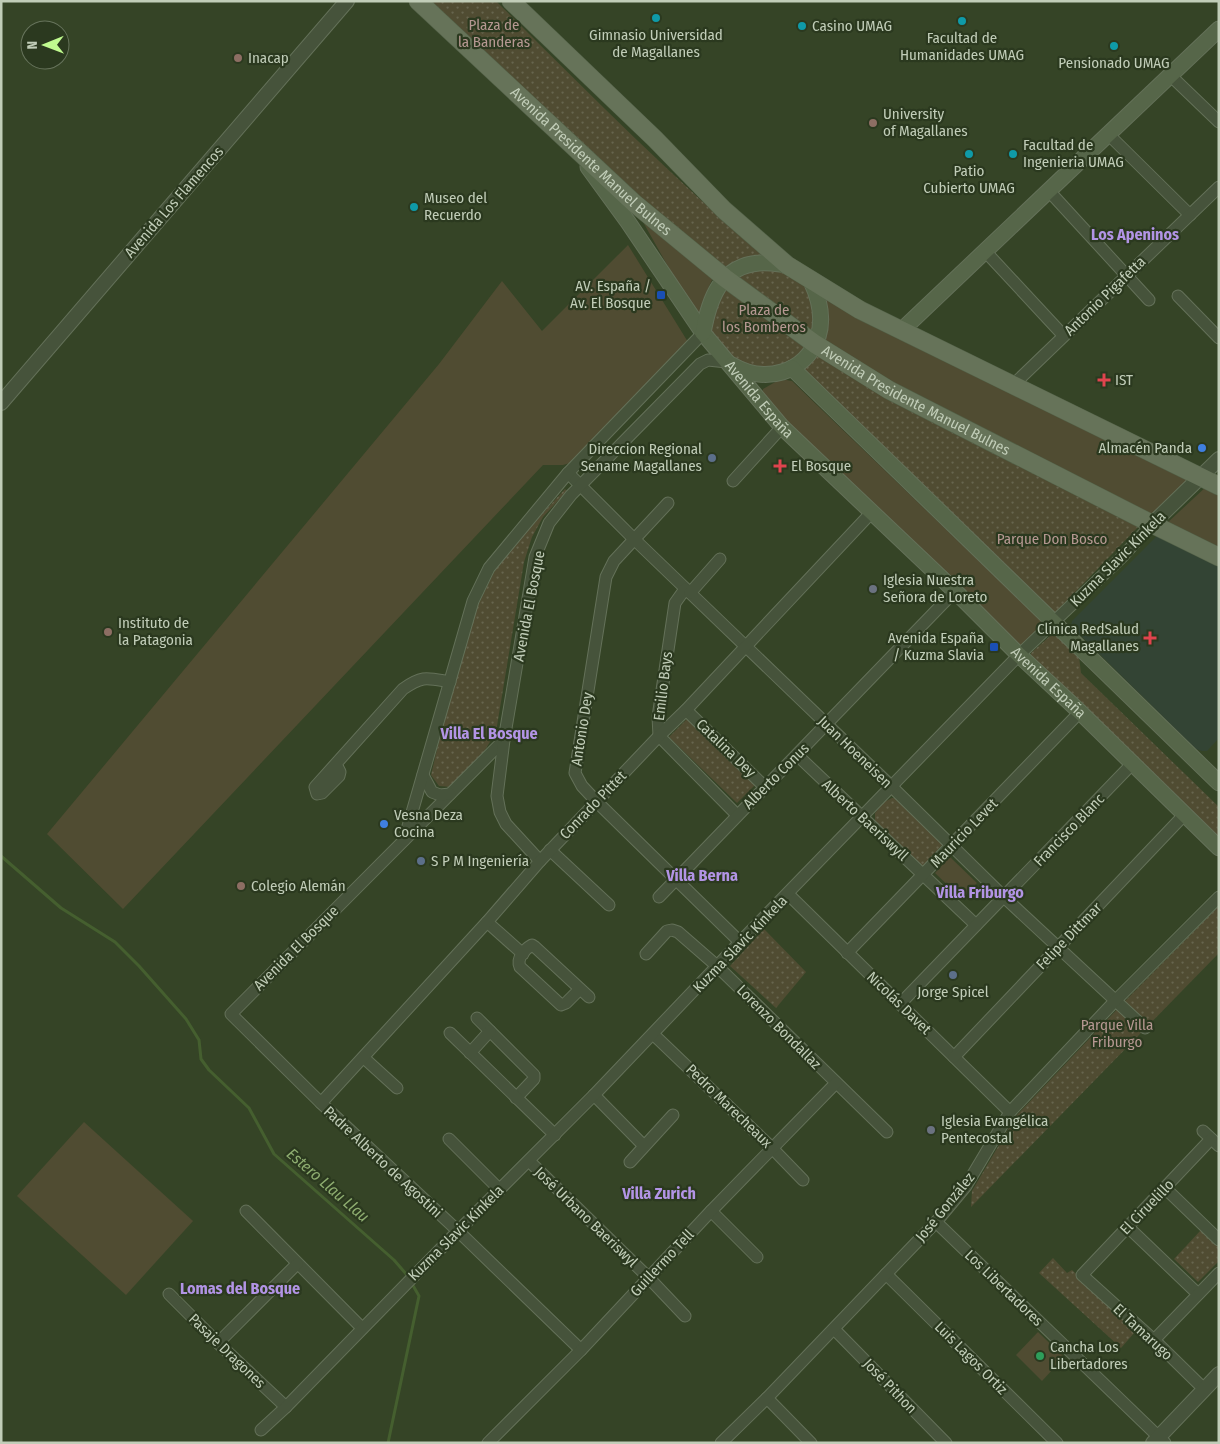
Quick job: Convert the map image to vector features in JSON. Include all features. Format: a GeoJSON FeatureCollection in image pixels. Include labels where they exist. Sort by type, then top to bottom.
{"type":"FeatureCollection","features":[{"type":"Feature","properties":{"kind":"main road","name":"Avenida Presidente Manuel Bulnes"},"geometry":{"type":"LineString","coordinates":[[418,1],[634,203],[725,278],[815,344],[888,390],[1219,557]]}},
{"type":"Feature","properties":{"kind":"main road"},"geometry":{"type":"LineString","coordinates":[[511,1],[655,139],[724,210],[787,265],[860,310],[1219,486]]}},
{"type":"Feature","properties":{"kind":"main road"},"geometry":{"type":"LineString","coordinates":[[902,330],[1219,29]]}},
{"type":"Feature","properties":{"kind":"main road","name":"Avenida España"},"geometry":{"type":"LineString","coordinates":[[574,148],[628,222],[704,333],[782,427],[955,591],[1219,848]]}},
{"type":"Feature","properties":{"kind":"main road"},"geometry":{"type":"LineString","coordinates":[[704,333],[707,313],[716,291],[725,278],[748,265],[770,263],[787,265]]}},
{"type":"Feature","properties":{"kind":"main road"},"geometry":{"type":"LineString","coordinates":[[727,362],[743,371],[763,376],[778,374],[792,368],[805,358],[815,344],[819,333],[820,310],[816,291],[811,281]]}},
{"type":"Feature","properties":{"kind":"main road"},"geometry":{"type":"LineString","coordinates":[[792,368],[1219,783]]}},
{"type":"Feature","properties":{"kind":"street","name":"Avenida Los Flamencos"},"geometry":{"type":"LineString","coordinates":[[1,403],[347,1]]}},
{"type":"Feature","properties":{"kind":"street"},"geometry":{"type":"LineString","coordinates":[[1170,75],[1219,122]]}},
{"type":"Feature","properties":{"kind":"street"},"geometry":{"type":"LineString","coordinates":[[1108,134],[1190,214]]}},
{"type":"Feature","properties":{"kind":"street","name":"Antonio Pigafetta"},"geometry":{"type":"LineString","coordinates":[[1013,385],[1219,187]]}},
{"type":"Feature","properties":{"kind":"street"},"geometry":{"type":"LineString","coordinates":[[1048,191],[1149,300]]}},
{"type":"Feature","properties":{"kind":"street"},"geometry":{"type":"LineString","coordinates":[[985,252],[1063,335]]}},
{"type":"Feature","properties":{"kind":"street"},"geometry":{"type":"LineString","coordinates":[[1178,296],[1219,338]]}},
{"type":"Feature","properties":{"kind":"street","name":"Avenida El Bosque"},"geometry":{"type":"LineString","coordinates":[[403,841],[474,601],[489,568],[568,473],[704,333]]}},
{"type":"Feature","properties":{"kind":"street","name":"Avenida El Bosque"},"geometry":{"type":"LineString","coordinates":[[231,1014],[504,740],[535,557],[549,523],[571,495],[700,364],[708,360],[727,362]]}},
{"type":"Feature","properties":{"kind":"street"},"geometry":{"type":"LineString","coordinates":[[734,480],[782,427]]}},
{"type":"Feature","properties":{"kind":"street","name":"Kuzma Slavic Kinkela"},"geometry":{"type":"LineString","coordinates":[[262,1430],[555,1135],[1019,655],[1123,556],[1152,524],[1219,459]]}},
{"type":"Feature","properties":{"kind":"street","name":"Juan Hoeneisen"},"geometry":{"type":"LineString","coordinates":[[568,473],[687,591],[1004,897],[1144,1028]]}},
{"type":"Feature","properties":{"kind":"street","name":"Antonio Dey"},"geometry":{"type":"LineString","coordinates":[[668,503],[614,561],[606,577],[575,773],[582,786],[597,802],[740,942]]}},
{"type":"Feature","properties":{"kind":"street","name":"Conrado Pittet"},"geometry":{"type":"LineString","coordinates":[[321,1104],[550,850],[686,710],[872,512]]}},
{"type":"Feature","properties":{"kind":"street","name":"Emilio Bays"},"geometry":{"type":"LineString","coordinates":[[720,559],[675,603],[658,717],[659,736],[737,815]]}},
{"type":"Feature","properties":{"kind":"street","name":"Alberto Conus"},"geometry":{"type":"LineString","coordinates":[[659,897],[955,591]]}},
{"type":"Feature","properties":{"kind":"street"},"geometry":{"type":"LineString","coordinates":[[336,764],[403,689],[415,680],[425,678],[450,682]]}},
{"type":"Feature","properties":{"kind":"street","name":"Catalina Dey"},"geometry":{"type":"LineString","coordinates":[[686,710],[765,787]]}},
{"type":"Feature","properties":{"kind":"street","name":"Mauricio Levet"},"geometry":{"type":"LineString","coordinates":[[847,953],[1080,712]]}},
{"type":"Feature","properties":{"kind":"street"},"geometry":{"type":"LineString","coordinates":[[504,740],[497,796],[500,812],[506,824],[540,861]]}},
{"type":"Feature","properties":{"kind":"street","name":"Alberto Baeriswyll"},"geometry":{"type":"LineString","coordinates":[[797,756],[976,926]]}},
{"type":"Feature","properties":{"kind":"street","name":"Francisco Blanc"},"geometry":{"type":"LineString","coordinates":[[900,1004],[1133,764]]}},
{"type":"Feature","properties":{"kind":"street"},"geometry":{"type":"LineString","coordinates":[[423,775],[432,792],[440,796],[450,794]]}},
{"type":"Feature","properties":{"kind":"street","name":"Felipe Dittmar"},"geometry":{"type":"LineString","coordinates":[[954,1057],[1184,815]]}},
{"type":"Feature","properties":{"kind":"street"},"geometry":{"type":"LineString","coordinates":[[550,850],[608,905]]}},
{"type":"Feature","properties":{"kind":"street","name":"Nicolás Davet"},"geometry":{"type":"LineString","coordinates":[[788,894],[1010,1112]]}},
{"type":"Feature","properties":{"kind":"street","name":"José González"},"geometry":{"type":"LineString","coordinates":[[721,1443],[767,1398],[936,1222],[966,1186],[1010,1112],[1115,1001],[1219,897]]}},
{"type":"Feature","properties":{"kind":"street"},"geometry":{"type":"LineString","coordinates":[[487,922],[523,954]]}},
{"type":"Feature","properties":{"kind":"street","name":"Lorenzo Bondallaz"},"geometry":{"type":"LineString","coordinates":[[646,954],[667,931],[678,932],[717,966],[887,1132]]}},
{"type":"Feature","properties":{"kind":"street"},"geometry":{"type":"LineString","coordinates":[[580,988],[566,1003],[559,1004],[520,967],[518,959],[532,945],[580,988],[589,997]]}},
{"type":"Feature","properties":{"kind":"street","name":"Padre Alberto de Agostini"},"geometry":{"type":"LineString","coordinates":[[231,1014],[321,1104],[458,1231],[580,1350]]}},
{"type":"Feature","properties":{"kind":"street"},"geometry":{"type":"LineString","coordinates":[[477,1018],[534,1075],[534,1079],[516,1098]]}},
{"type":"Feature","properties":{"kind":"street"},"geometry":{"type":"LineString","coordinates":[[470,1053],[490,1031]]}},
{"type":"Feature","properties":{"kind":"street"},"geometry":{"type":"LineString","coordinates":[[450,1034],[555,1135]]}},
{"type":"Feature","properties":{"kind":"street","name":"Pedro Marecheaux"},"geometry":{"type":"LineString","coordinates":[[653,1034],[803,1180]]}},
{"type":"Feature","properties":{"kind":"street"},"geometry":{"type":"LineString","coordinates":[[364,1058],[397,1088]]}},
{"type":"Feature","properties":{"kind":"street","name":"Guillermo Tell"},"geometry":{"type":"LineString","coordinates":[[488,1443],[580,1350],[711,1211],[836,1083]]}},
{"type":"Feature","properties":{"kind":"street"},"geometry":{"type":"LineString","coordinates":[[594,1095],[644,1146]]}},
{"type":"Feature","properties":{"kind":"street"},"geometry":{"type":"LineString","coordinates":[[630,1162],[673,1115]]}},
{"type":"Feature","properties":{"kind":"street"},"geometry":{"type":"LineString","coordinates":[[448,1139],[500,1190]]}},
{"type":"Feature","properties":{"kind":"street","name":"El Ciruelillo"},"geometry":{"type":"LineString","coordinates":[[1082,1275],[1211,1139]]}},
{"type":"Feature","properties":{"kind":"street","name":"José Urbano Baeriswyl"},"geometry":{"type":"LineString","coordinates":[[528,1161],[648,1277],[685,1316]]}},
{"type":"Feature","properties":{"kind":"street"},"geometry":{"type":"LineString","coordinates":[[1165,1188],[1219,1240]]}},
{"type":"Feature","properties":{"kind":"street"},"geometry":{"type":"LineString","coordinates":[[246,1211],[362,1328]]}},
{"type":"Feature","properties":{"kind":"street"},"geometry":{"type":"LineString","coordinates":[[711,1211],[757,1257]]}},
{"type":"Feature","properties":{"kind":"street","name":"Los Libertadores"},"geometry":{"type":"LineString","coordinates":[[936,1222],[1159,1441]]}},
{"type":"Feature","properties":{"kind":"street"},"geometry":{"type":"LineString","coordinates":[[1128,1226],[1198,1294]]}},
{"type":"Feature","properties":{"kind":"street"},"geometry":{"type":"LineString","coordinates":[[218,1344],[297,1264]]}},
{"type":"Feature","properties":{"kind":"street"},"geometry":{"type":"LineString","coordinates":[[1154,1340],[1219,1273]]}},
{"type":"Feature","properties":{"kind":"street","name":"Luis Lagos Ortiz"},"geometry":{"type":"LineString","coordinates":[[886,1274],[1056,1443]]}},
{"type":"Feature","properties":{"kind":"street","name":"El Tamarugo"},"geometry":{"type":"LineString","coordinates":[[1082,1275],[1154,1340],[1204,1390]]}},
{"type":"Feature","properties":{"kind":"street","name":"Pasaje Dragones"},"geometry":{"type":"LineString","coordinates":[[169,1294],[218,1344],[286,1406]]}},
{"type":"Feature","properties":{"kind":"street","name":"José Pithon"},"geometry":{"type":"LineString","coordinates":[[834,1329],[946,1443]]}},
{"type":"Feature","properties":{"kind":"street"},"geometry":{"type":"LineString","coordinates":[[1159,1441],[1219,1374]]}},
{"type":"Feature","properties":{"kind":"street"},"geometry":{"type":"LineString","coordinates":[[767,1398],[812,1443]]}},
{"type":"Feature","properties":{"kind":"shaded area","name":"Clínica RedSalud Magallanes"},"geometry":{"type":"Polygon","coordinates":[[[1158,535],[1219,566],[1219,738],[1207,751],[1196,749],[1071,626],[1072,621],[1158,535]]]}},
{"type":"Feature","properties":{"kind":"green space","name":"Plaza de la Banderas"},"geometry":{"type":"Polygon","coordinates":[[[426,1],[496,1],[661,163],[764,255],[743,259],[720,270],[426,1]]]}},
{"type":"Feature","properties":{"kind":"green space"},"geometry":{"type":"Polygon","coordinates":[[[643,222],[713,278],[704,298],[700,319],[697,318],[643,222]]]}},
{"type":"Feature","properties":{"kind":"green space"},"geometry":{"type":"Polygon","coordinates":[[[628,245],[688,342],[570,463],[543,465],[123,909],[47,834],[439,364],[502,281],[542,331],[628,245]]]}},
{"type":"Feature","properties":{"kind":"green space","name":"Plaza de los Bomberos"},"geometry":{"type":"Polygon","coordinates":[[[765,265],[795,275],[810,291],[817,322],[798,360],[758,372],[721,351],[712,332],[711,321],[726,282],[765,265]]]}},
{"type":"Feature","properties":{"kind":"green space"},"geometry":{"type":"Polygon","coordinates":[[[824,294],[1198,471],[1153,516],[885,386],[825,344],[827,320],[824,294]]]}},
{"type":"Feature","properties":{"kind":"green space","name":"Parque Don Bosco"},"geometry":{"type":"Polygon","coordinates":[[[822,355],[1140,525],[1054,614],[805,378],[805,368],[813,357],[822,355]]]}},
{"type":"Feature","properties":{"kind":"green space"},"geometry":{"type":"Polygon","coordinates":[[[777,381],[792,381],[1041,621],[1041,628],[1022,646],[1015,644],[764,403],[763,389],[777,381]]]}},
{"type":"Feature","properties":{"kind":"green space"},"geometry":{"type":"Polygon","coordinates":[[[1208,485],[1219,490],[1219,549],[1166,524],[1208,485]]]}},
{"type":"Feature","properties":{"kind":"green space"},"geometry":{"type":"Polygon","coordinates":[[[565,489],[567,491],[543,517],[532,537],[524,562],[496,732],[482,755],[452,787],[439,786],[431,775],[451,690],[475,611],[494,572],[520,538],[565,489]]]}},
{"type":"Feature","properties":{"kind":"green space"},"geometry":{"type":"Polygon","coordinates":[[[1050,636],[1056,636],[1079,657],[1081,673],[1219,807],[1219,841],[1031,661],[1031,653],[1050,636]]]}},
{"type":"Feature","properties":{"kind":"green space"},"geometry":{"type":"Polygon","coordinates":[[[688,718],[756,784],[737,803],[669,737],[688,718]]]}},
{"type":"Feature","properties":{"kind":"green space"},"geometry":{"type":"Polygon","coordinates":[[[896,798],[943,844],[921,867],[875,823],[875,813],[884,802],[896,798]]]}},
{"type":"Feature","properties":{"kind":"green space"},"geometry":{"type":"Polygon","coordinates":[[[950,857],[977,883],[962,899],[935,873],[950,857]]]}},
{"type":"Feature","properties":{"kind":"green space","name":"Parque Villa Friburgo"},"geometry":{"type":"Polygon","coordinates":[[[1219,906],[1219,953],[971,1207],[972,1191],[1016,1116],[1126,1000],[1219,906]]]}},
{"type":"Feature","properties":{"kind":"green space"},"geometry":{"type":"Polygon","coordinates":[[[764,929],[806,972],[776,1008],[730,966],[764,929]]]}},
{"type":"Feature","properties":{"kind":"green space"},"geometry":{"type":"Polygon","coordinates":[[[84,1122],[193,1221],[126,1295],[17,1196],[84,1122]]]}},
{"type":"Feature","properties":{"kind":"green space"},"geometry":{"type":"Polygon","coordinates":[[[1201,1230],[1219,1247],[1219,1261],[1198,1282],[1174,1259],[1201,1230]]]}},
{"type":"Feature","properties":{"kind":"green space"},"geometry":{"type":"Polygon","coordinates":[[[1053,1258],[1067,1273],[1072,1270],[1135,1332],[1121,1348],[1039,1273],[1053,1258]]]}},
{"type":"Feature","properties":{"kind":"green space","name":"Cancha Los Libertadores"},"geometry":{"type":"Polygon","coordinates":[[[1038,1332],[1064,1357],[1042,1381],[1016,1355],[1038,1332]]]}},
{"type":"Feature","properties":{"kind":"waterway","name":"Estero Llau Llau"},"geometry":{"type":"LineString","coordinates":[[1,856],[61,908],[115,942],[139,966],[186,1019],[199,1040],[201,1059],[209,1070],[249,1108],[274,1154],[394,1260],[407,1275],[419,1296],[388,1443]]}},
{"type":"Feature","properties":{"kind":"place","name":"Gimnasio Universidad de Magallanes"},"geometry":{"type":"Point","coordinates":[656,18]}},
{"type":"Feature","properties":{"kind":"place","name":"Facultad de Humanidades UMAG"},"geometry":{"type":"Point","coordinates":[962,21]}},
{"type":"Feature","properties":{"kind":"place","name":"Casino UMAG"},"geometry":{"type":"Point","coordinates":[802,26]}},
{"type":"Feature","properties":{"kind":"place","name":"Pensionado UMAG"},"geometry":{"type":"Point","coordinates":[1114,46]}},
{"type":"Feature","properties":{"kind":"place","name":"Inacap"},"geometry":{"type":"Point","coordinates":[238,58]}},
{"type":"Feature","properties":{"kind":"place","name":"University of Magallanes"},"geometry":{"type":"Point","coordinates":[873,123]}},
{"type":"Feature","properties":{"kind":"place","name":"Patio Cubierto UMAG"},"geometry":{"type":"Point","coordinates":[969,154]}},
{"type":"Feature","properties":{"kind":"place","name":"Facultad de Ingenieria UMAG"},"geometry":{"type":"Point","coordinates":[1013,154]}},
{"type":"Feature","properties":{"kind":"place","name":"Museo del Recuerdo"},"geometry":{"type":"Point","coordinates":[414,207]}},
{"type":"Feature","properties":{"kind":"place","name":"AV. España / Av. El Bosque"},"geometry":{"type":"Point","coordinates":[661,295]}},
{"type":"Feature","properties":{"kind":"place","name":"IST"},"geometry":{"type":"Point","coordinates":[1104,380]}},
{"type":"Feature","properties":{"kind":"place","name":"Almacén Panda"},"geometry":{"type":"Point","coordinates":[1202,448]}},
{"type":"Feature","properties":{"kind":"place","name":"Direccion Regional Sename Magallanes"},"geometry":{"type":"Point","coordinates":[712,458]}},
{"type":"Feature","properties":{"kind":"place","name":"El Bosque"},"geometry":{"type":"Point","coordinates":[780,466]}},
{"type":"Feature","properties":{"kind":"place","name":"Iglesia Nuestra Señora de Loreto"},"geometry":{"type":"Point","coordinates":[873,589]}},
{"type":"Feature","properties":{"kind":"place","name":"Instituto de la Patagonia"},"geometry":{"type":"Point","coordinates":[108,632]}},
{"type":"Feature","properties":{"kind":"place","name":"Clínica RedSalud Magallanes"},"geometry":{"type":"Point","coordinates":[1150,638]}},
{"type":"Feature","properties":{"kind":"place","name":"Avenida España / Kuzma Slavia"},"geometry":{"type":"Point","coordinates":[994,647]}},
{"type":"Feature","properties":{"kind":"place","name":"Vesna Deza Cocina"},"geometry":{"type":"Point","coordinates":[384,824]}},
{"type":"Feature","properties":{"kind":"place","name":"S P M Ingeniería"},"geometry":{"type":"Point","coordinates":[421,861]}},
{"type":"Feature","properties":{"kind":"place","name":"Colegio Alemán"},"geometry":{"type":"Point","coordinates":[241,886]}},
{"type":"Feature","properties":{"kind":"place","name":"Jorge Spicel"},"geometry":{"type":"Point","coordinates":[953,975]}},
{"type":"Feature","properties":{"kind":"place","name":"Iglesia Evangélica Pentecostal"},"geometry":{"type":"Point","coordinates":[931,1130]}},
{"type":"Feature","properties":{"kind":"place","name":"Cancha Los Libertadores"},"geometry":{"type":"Point","coordinates":[1040,1356]}},
{"type":"Feature","properties":{"kind":"district","name":"Los Apeninos"},"geometry":{"type":"Point","coordinates":[1135,234]}},
{"type":"Feature","properties":{"kind":"district","name":"Villa El Bosque"},"geometry":{"type":"Point","coordinates":[489,733]}},
{"type":"Feature","properties":{"kind":"district","name":"Villa Berna"},"geometry":{"type":"Point","coordinates":[702,875]}},
{"type":"Feature","properties":{"kind":"district","name":"Villa Friburgo"},"geometry":{"type":"Point","coordinates":[980,892]}},
{"type":"Feature","properties":{"kind":"district","name":"Villa Zurich"},"geometry":{"type":"Point","coordinates":[659,1193]}},
{"type":"Feature","properties":{"kind":"district","name":"Lomas del Bosque"},"geometry":{"type":"Point","coordinates":[240,1288]}}]}
